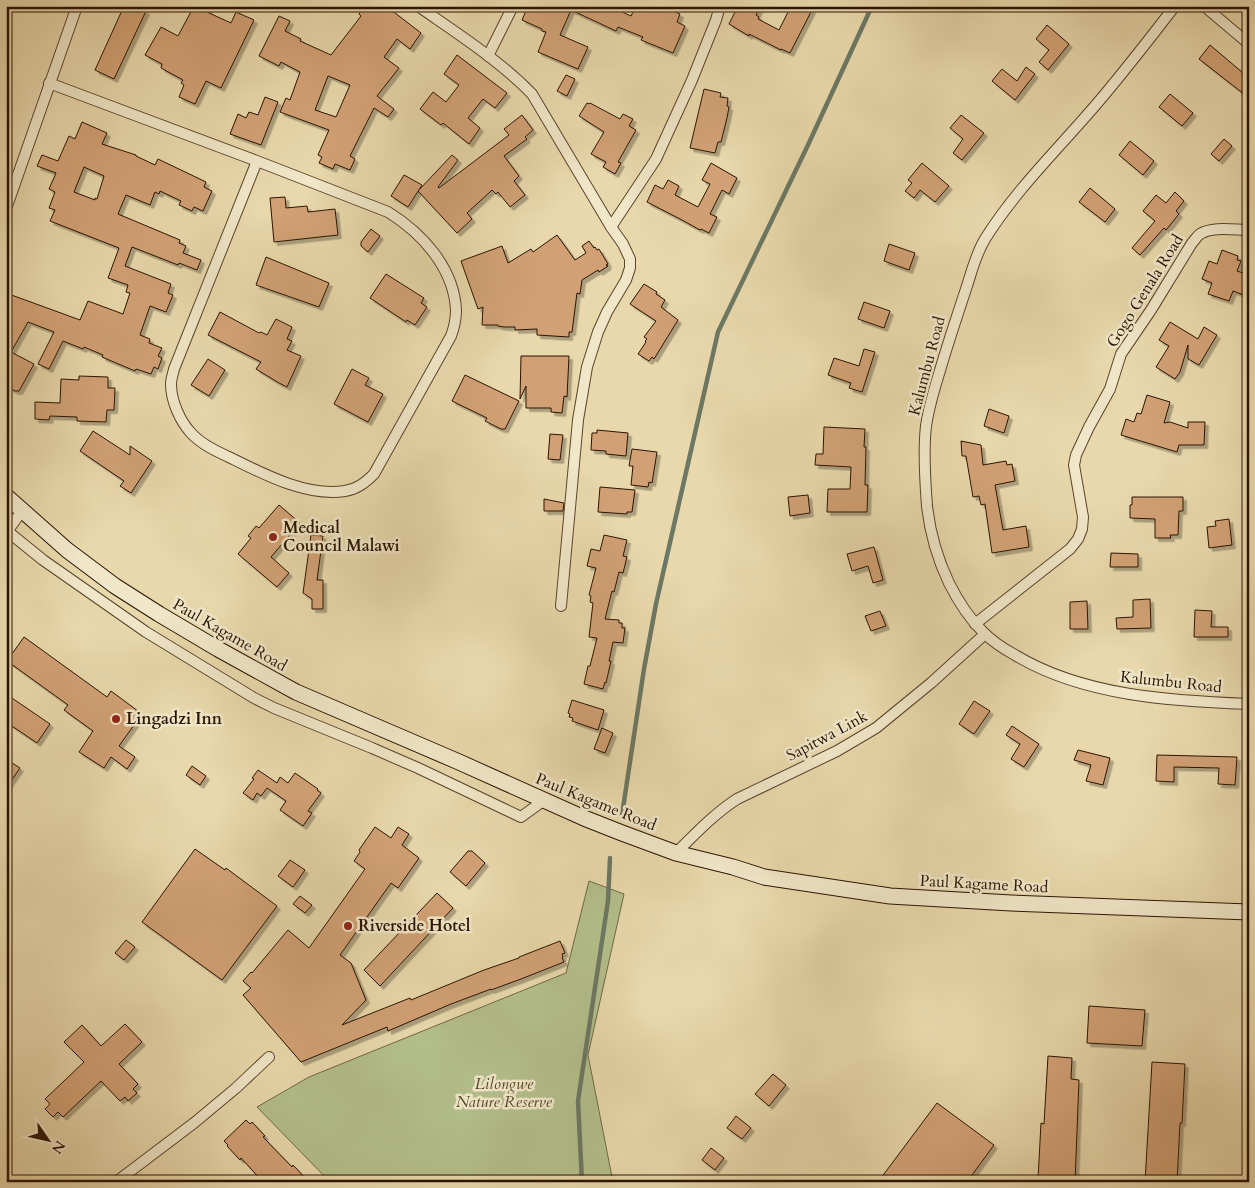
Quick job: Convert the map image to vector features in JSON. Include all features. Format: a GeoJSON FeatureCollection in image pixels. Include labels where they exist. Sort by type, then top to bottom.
{"type":"FeatureCollection","features":[{"type":"Feature","properties":{"kind":"street"},"geometry":{"type":"LineString","coordinates":[[6,210],[77,6]]}},
{"type":"Feature","properties":{"kind":"street"},"geometry":{"type":"LineString","coordinates":[[418,6],[488,56],[519,80],[532,94],[623,244],[630,259],[630,268],[626,280],[607,312],[598,332],[587,368],[578,420],[561,606]]}},
{"type":"Feature","properties":{"kind":"street"},"geometry":{"type":"LineString","coordinates":[[488,56],[513,6]]}},
{"type":"Feature","properties":{"kind":"street"},"geometry":{"type":"LineString","coordinates":[[612,227],[656,159],[692,80],[720,6]]}},
{"type":"Feature","properties":{"kind":"street","name":"Kalumbu Road"},"geometry":{"type":"LineString","coordinates":[[1175,6],[1096,105],[1008,206],[978,252],[931,399],[927,421],[925,456],[927,499],[930,527],[937,555],[962,607],[985,634],[1007,650],[1037,667],[1078,683],[1124,693],[1173,699],[1249,704]]}},
{"type":"Feature","properties":{"kind":"street"},"geometry":{"type":"LineString","coordinates":[[1204,6],[1249,44]]}},
{"type":"Feature","properties":{"kind":"street"},"geometry":{"type":"LineString","coordinates":[[49,84],[257,161],[388,212],[402,221],[429,246],[442,264],[453,290],[456,310],[452,336],[374,474],[355,489],[334,492],[298,487],[262,474],[213,450],[200,442],[190,432],[182,420],[172,396],[171,384],[174,369],[257,161]]}},
{"type":"Feature","properties":{"kind":"street","name":"Gogo Genala Road"},"geometry":{"type":"LineString","coordinates":[[975,624],[1070,549],[1078,539],[1082,529],[1083,517],[1074,465],[1076,455],[1110,389],[1122,354],[1152,310],[1192,243],[1199,234],[1207,230],[1249,230]]}},
{"type":"Feature","properties":{"kind":"street","name":"Paul Kagame Road"},"geometry":{"type":"LineString","coordinates":[[6,496],[67,550],[115,586],[159,614],[296,692],[459,762],[543,801],[676,853],[764,877],[890,896],[1011,903],[1249,912]]}},
{"type":"Feature","properties":{"kind":"street"},"geometry":{"type":"LineString","coordinates":[[22,511],[7,532],[43,560],[146,632],[254,698],[387,754],[522,817],[543,801]]}},
{"type":"Feature","properties":{"kind":"street","name":"Sapitwa Link"},"geometry":{"type":"LineString","coordinates":[[676,853],[711,818],[731,803],[837,751],[876,728],[931,683],[985,634]]}},
{"type":"Feature","properties":{"kind":"street"},"geometry":{"type":"LineString","coordinates":[[116,1182],[194,1123],[269,1057]]}},
{"type":"Feature","properties":{"kind":"green space","name":"Lilongwe Nature Reserve"},"geometry":{"type":"Polygon","coordinates":[[[589,881],[624,894],[588,1055],[613,1182],[330,1182],[257,1107],[309,1077],[566,973],[589,881]]]}},
{"type":"Feature","properties":{"kind":"building"},"geometry":{"type":"Polygon","coordinates":[[[124,6],[135,6],[146,11],[114,79],[95,70],[124,6]]]}},
{"type":"Feature","properties":{"kind":"building"},"geometry":{"type":"Polygon","coordinates":[[[194,6],[210,6],[207,12],[231,23],[236,12],[254,20],[221,88],[206,81],[195,104],[179,97],[184,85],[181,83],[183,80],[161,68],[162,64],[145,55],[161,27],[178,36],[194,6]]]}},
{"type":"Feature","properties":{"kind":"building"},"geometry":{"type":"Polygon","coordinates":[[[364,6],[386,6],[421,33],[410,49],[397,39],[384,57],[399,68],[377,96],[394,109],[388,117],[374,108],[350,156],[355,159],[350,170],[335,164],[333,169],[319,163],[322,157],[318,155],[329,130],[280,112],[286,98],[290,100],[300,72],[281,62],[279,66],[259,56],[279,16],[290,21],[285,31],[301,39],[300,41],[331,55],[361,16],[359,14],[364,6]],[[328,76],[315,110],[336,117],[350,85],[328,76]]]}},
{"type":"Feature","properties":{"kind":"building"},"geometry":{"type":"Polygon","coordinates":[[[528,6],[609,6],[631,16],[636,6],[662,6],[680,14],[677,22],[685,26],[673,53],[641,40],[643,37],[618,27],[616,31],[571,10],[560,35],[588,47],[578,69],[538,52],[546,32],[522,20],[528,6]]]}},
{"type":"Feature","properties":{"kind":"building"},"geometry":{"type":"Polygon","coordinates":[[[738,6],[761,6],[756,15],[759,17],[758,19],[779,30],[791,6],[814,6],[790,53],[749,34],[749,36],[729,24],[738,6]]]}},
{"type":"Feature","properties":{"kind":"building"},"geometry":{"type":"Polygon","coordinates":[[[1047,25],[1069,44],[1048,70],[1039,62],[1049,50],[1036,39],[1047,25]]]}},
{"type":"Feature","properties":{"kind":"building"},"geometry":{"type":"Polygon","coordinates":[[[1210,45],[1249,78],[1249,98],[1199,59],[1210,45]]]}},
{"type":"Feature","properties":{"kind":"building"},"geometry":{"type":"Polygon","coordinates":[[[457,55],[507,93],[495,108],[483,99],[468,118],[480,128],[469,144],[443,123],[441,125],[420,109],[433,92],[446,102],[459,85],[444,74],[457,55]]]}},
{"type":"Feature","properties":{"kind":"building"},"geometry":{"type":"Polygon","coordinates":[[[1026,67],[1035,74],[1015,100],[992,81],[1002,69],[1017,81],[1026,67]]]}},
{"type":"Feature","properties":{"kind":"building"},"geometry":{"type":"Polygon","coordinates":[[[566,75],[575,79],[567,96],[557,91],[566,75]]]}},
{"type":"Feature","properties":{"kind":"building"},"geometry":{"type":"Polygon","coordinates":[[[704,89],[721,93],[720,97],[728,98],[727,118],[721,142],[718,142],[715,153],[690,148],[704,89]]]}},
{"type":"Feature","properties":{"kind":"building"},"geometry":{"type":"Polygon","coordinates":[[[1170,94],[1193,113],[1182,126],[1159,107],[1170,94]]]}},
{"type":"Feature","properties":{"kind":"building"},"geometry":{"type":"Polygon","coordinates":[[[265,97],[278,102],[261,145],[230,134],[238,114],[246,118],[249,112],[258,115],[265,97]]]}},
{"type":"Feature","properties":{"kind":"building"},"geometry":{"type":"Polygon","coordinates":[[[587,103],[620,119],[623,114],[633,119],[629,126],[636,130],[618,162],[621,163],[615,174],[603,167],[606,162],[591,154],[604,132],[579,116],[587,103]]]}},
{"type":"Feature","properties":{"kind":"building"},"geometry":{"type":"Polygon","coordinates":[[[522,115],[533,130],[525,137],[527,139],[504,156],[519,176],[514,181],[525,195],[510,207],[498,192],[496,194],[492,190],[467,213],[472,219],[457,233],[418,191],[452,155],[458,160],[439,188],[509,135],[504,129],[522,115]]]}},
{"type":"Feature","properties":{"kind":"building"},"geometry":{"type":"Polygon","coordinates":[[[961,115],[984,133],[962,160],[953,153],[963,139],[950,128],[961,115]]]}},
{"type":"Feature","properties":{"kind":"building"},"geometry":{"type":"Polygon","coordinates":[[[82,122],[107,133],[102,144],[136,155],[155,165],[158,159],[206,182],[204,187],[212,191],[203,211],[194,207],[192,211],[179,205],[181,201],[160,191],[159,194],[155,192],[150,205],[126,195],[118,214],[180,240],[179,243],[186,246],[183,253],[201,260],[197,270],[179,263],[178,265],[132,247],[125,266],[171,284],[168,293],[173,295],[166,312],[150,306],[140,335],[150,339],[149,343],[162,348],[158,356],[162,358],[158,369],[154,367],[151,374],[136,369],[135,371],[84,347],[83,349],[63,341],[49,369],[38,364],[54,332],[28,322],[11,352],[34,364],[19,391],[15,391],[6,386],[6,293],[80,320],[88,301],[123,314],[130,293],[126,292],[128,285],[108,278],[119,248],[50,221],[55,210],[49,208],[55,192],[49,189],[56,173],[37,166],[42,155],[58,161],[69,136],[75,139],[82,122]],[[84,167],[74,192],[95,200],[95,198],[97,199],[104,176],[84,167]]]}},
{"type":"Feature","properties":{"kind":"building"},"geometry":{"type":"Polygon","coordinates":[[[1224,139],[1232,146],[1219,161],[1211,154],[1224,139]]]}},
{"type":"Feature","properties":{"kind":"building"},"geometry":{"type":"Polygon","coordinates":[[[1130,141],[1154,161],[1143,175],[1119,155],[1130,141]]]}},
{"type":"Feature","properties":{"kind":"building"},"geometry":{"type":"Polygon","coordinates":[[[711,163],[737,178],[729,194],[722,190],[710,214],[717,217],[709,233],[647,202],[655,185],[663,189],[668,180],[679,186],[675,195],[698,207],[710,184],[702,180],[711,163]]]}},
{"type":"Feature","properties":{"kind":"building"},"geometry":{"type":"Polygon","coordinates":[[[922,163],[949,186],[935,202],[920,190],[914,198],[905,191],[912,183],[908,180],[922,163]]]}},
{"type":"Feature","properties":{"kind":"building"},"geometry":{"type":"Polygon","coordinates":[[[404,175],[422,185],[408,207],[391,196],[404,175]]]}},
{"type":"Feature","properties":{"kind":"building"},"geometry":{"type":"Polygon","coordinates":[[[1090,188],[1115,209],[1105,222],[1079,202],[1090,188]]]}},
{"type":"Feature","properties":{"kind":"building"},"geometry":{"type":"Polygon","coordinates":[[[1175,192],[1184,201],[1176,211],[1179,214],[1166,230],[1164,228],[1140,255],[1132,248],[1155,221],[1143,211],[1156,195],[1166,203],[1175,192]]]}},
{"type":"Feature","properties":{"kind":"building"},"geometry":{"type":"Polygon","coordinates":[[[285,197],[286,208],[307,206],[308,212],[335,209],[338,235],[274,242],[270,198],[285,197]]]}},
{"type":"Feature","properties":{"kind":"building"},"geometry":{"type":"Polygon","coordinates":[[[371,229],[380,236],[368,252],[361,246],[361,242],[371,229]]]}},
{"type":"Feature","properties":{"kind":"building"},"geometry":{"type":"Polygon","coordinates":[[[557,235],[575,260],[586,253],[582,246],[589,241],[594,248],[599,249],[608,264],[599,272],[598,270],[582,280],[580,294],[577,293],[572,332],[569,332],[569,337],[537,335],[537,329],[515,330],[515,327],[482,325],[483,307],[478,309],[461,261],[502,246],[508,263],[531,249],[533,252],[557,235]]]}},
{"type":"Feature","properties":{"kind":"building"},"geometry":{"type":"Polygon","coordinates":[[[889,244],[915,253],[909,270],[884,261],[889,244]]]}},
{"type":"Feature","properties":{"kind":"building"},"geometry":{"type":"Polygon","coordinates":[[[1222,250],[1238,256],[1237,260],[1241,261],[1237,271],[1249,275],[1249,297],[1233,291],[1229,301],[1208,294],[1212,283],[1202,279],[1209,261],[1217,264],[1222,250]]]}},
{"type":"Feature","properties":{"kind":"building"},"geometry":{"type":"Polygon","coordinates":[[[266,257],[329,283],[319,307],[256,285],[266,257]]]}},
{"type":"Feature","properties":{"kind":"building"},"geometry":{"type":"Polygon","coordinates":[[[386,274],[424,298],[421,303],[427,307],[415,325],[407,320],[406,322],[370,298],[386,274]]]}},
{"type":"Feature","properties":{"kind":"building"},"geometry":{"type":"Polygon","coordinates":[[[644,284],[657,292],[656,294],[665,300],[661,307],[678,320],[654,359],[652,357],[649,361],[638,354],[646,342],[647,339],[644,337],[656,321],[630,304],[644,284]]]}},
{"type":"Feature","properties":{"kind":"building"},"geometry":{"type":"Polygon","coordinates":[[[864,302],[890,311],[884,328],[858,319],[864,302]]]}},
{"type":"Feature","properties":{"kind":"building"},"geometry":{"type":"Polygon","coordinates":[[[220,312],[259,333],[267,335],[276,319],[292,327],[287,339],[292,341],[287,350],[301,356],[287,387],[256,369],[261,362],[208,335],[220,312]]]}},
{"type":"Feature","properties":{"kind":"building"},"geometry":{"type":"Polygon","coordinates":[[[1170,322],[1198,339],[1204,327],[1217,335],[1199,365],[1188,359],[1188,345],[1180,372],[1175,379],[1156,367],[1169,346],[1159,340],[1170,322]]]}},
{"type":"Feature","properties":{"kind":"building"},"geometry":{"type":"Polygon","coordinates":[[[864,349],[875,352],[862,392],[849,388],[851,383],[828,375],[834,358],[859,366],[864,349]]]}},
{"type":"Feature","properties":{"kind":"building"},"geometry":{"type":"Polygon","coordinates":[[[521,356],[569,356],[567,397],[564,396],[562,413],[551,412],[551,408],[526,408],[526,386],[520,399],[521,356]]]}},
{"type":"Feature","properties":{"kind":"building"},"geometry":{"type":"Polygon","coordinates":[[[208,359],[225,370],[209,396],[191,385],[208,359]]]}},
{"type":"Feature","properties":{"kind":"building"},"geometry":{"type":"Polygon","coordinates":[[[352,369],[369,378],[365,385],[383,394],[368,422],[334,404],[352,369]]]}},
{"type":"Feature","properties":{"kind":"building"},"geometry":{"type":"Polygon","coordinates":[[[465,375],[519,401],[505,429],[485,421],[487,418],[452,401],[465,375]]]}},
{"type":"Feature","properties":{"kind":"building"},"geometry":{"type":"Polygon","coordinates":[[[79,376],[108,377],[108,388],[115,388],[114,410],[107,410],[106,422],[77,421],[77,417],[50,416],[49,420],[35,419],[35,402],[60,403],[61,379],[79,380],[79,376]]]}},
{"type":"Feature","properties":{"kind":"building"},"geometry":{"type":"Polygon","coordinates":[[[1147,395],[1170,402],[1164,423],[1170,422],[1188,428],[1188,422],[1205,422],[1204,445],[1179,445],[1177,452],[1121,435],[1126,419],[1134,422],[1137,413],[1141,414],[1147,395]]]}},
{"type":"Feature","properties":{"kind":"building"},"geometry":{"type":"Polygon","coordinates":[[[989,409],[1009,416],[1004,433],[984,426],[989,409]]]}},
{"type":"Feature","properties":{"kind":"building"},"geometry":{"type":"Polygon","coordinates":[[[824,427],[865,429],[865,485],[868,485],[867,512],[827,512],[828,489],[850,489],[851,467],[815,465],[816,454],[823,454],[824,427]]]}},
{"type":"Feature","properties":{"kind":"building"},"geometry":{"type":"Polygon","coordinates":[[[597,430],[628,433],[626,456],[606,454],[606,451],[591,450],[592,433],[597,433],[597,430]]]}},
{"type":"Feature","properties":{"kind":"building"},"geometry":{"type":"Polygon","coordinates":[[[93,431],[130,455],[130,446],[152,461],[131,493],[120,486],[124,481],[80,451],[93,431]]]}},
{"type":"Feature","properties":{"kind":"building"},"geometry":{"type":"Polygon","coordinates":[[[550,434],[563,435],[560,460],[548,459],[550,434]]]}},
{"type":"Feature","properties":{"kind":"building"},"geometry":{"type":"Polygon","coordinates":[[[961,441],[981,445],[983,465],[1006,461],[1007,465],[1012,464],[1015,481],[995,485],[1003,530],[1026,526],[1029,547],[992,553],[985,504],[981,505],[979,496],[973,497],[966,456],[962,456],[961,441]]]}},
{"type":"Feature","properties":{"kind":"building"},"geometry":{"type":"Polygon","coordinates":[[[632,449],[657,452],[652,483],[649,482],[648,487],[631,485],[633,466],[629,466],[632,449]]]}},
{"type":"Feature","properties":{"kind":"building"},"geometry":{"type":"Polygon","coordinates":[[[600,487],[635,490],[632,512],[627,512],[627,514],[598,512],[600,487]]]}},
{"type":"Feature","properties":{"kind":"building"},"geometry":{"type":"Polygon","coordinates":[[[808,495],[810,513],[790,516],[788,497],[808,495]]]}},
{"type":"Feature","properties":{"kind":"building"},"geometry":{"type":"Polygon","coordinates":[[[1132,497],[1183,497],[1183,511],[1179,511],[1178,535],[1170,535],[1171,538],[1155,538],[1155,519],[1130,518],[1132,497]]]}},
{"type":"Feature","properties":{"kind":"building"},"geometry":{"type":"Polygon","coordinates":[[[544,499],[564,503],[563,511],[544,511],[544,499]]]}},
{"type":"Feature","properties":{"kind":"building"},"geometry":{"type":"Polygon","coordinates":[[[279,505],[300,523],[271,557],[289,573],[277,587],[238,554],[251,538],[248,536],[256,526],[259,528],[279,505]]]}},
{"type":"Feature","properties":{"kind":"building"},"geometry":{"type":"Polygon","coordinates":[[[1229,519],[1232,545],[1209,548],[1207,527],[1216,526],[1215,521],[1229,519]]]}},
{"type":"Feature","properties":{"kind":"building"},"geometry":{"type":"Polygon","coordinates":[[[311,535],[323,536],[317,580],[323,580],[323,609],[312,609],[312,599],[303,593],[311,535]]]}},
{"type":"Feature","properties":{"kind":"building"},"geometry":{"type":"Polygon","coordinates":[[[604,535],[627,540],[623,556],[627,557],[623,573],[619,572],[614,592],[612,591],[605,619],[619,620],[619,623],[622,623],[622,628],[625,628],[623,643],[613,642],[609,661],[611,661],[603,689],[584,684],[597,638],[589,637],[593,603],[590,602],[591,596],[589,595],[596,568],[587,566],[591,549],[600,551],[604,535]]]}},
{"type":"Feature","properties":{"kind":"building"},"geometry":{"type":"Polygon","coordinates":[[[874,547],[883,580],[873,583],[868,566],[852,571],[847,554],[874,547]]]}},
{"type":"Feature","properties":{"kind":"building"},"geometry":{"type":"Polygon","coordinates":[[[1111,553],[1138,554],[1138,567],[1110,567],[1111,553]]]}},
{"type":"Feature","properties":{"kind":"building"},"geometry":{"type":"Polygon","coordinates":[[[1150,599],[1151,628],[1117,629],[1116,618],[1133,617],[1133,600],[1150,599]]]}},
{"type":"Feature","properties":{"kind":"building"},"geometry":{"type":"Polygon","coordinates":[[[1087,601],[1088,629],[1070,629],[1070,602],[1087,601]]]}},
{"type":"Feature","properties":{"kind":"building"},"geometry":{"type":"Polygon","coordinates":[[[1195,610],[1212,611],[1211,627],[1228,627],[1228,637],[1194,637],[1195,610]]]}},
{"type":"Feature","properties":{"kind":"building"},"geometry":{"type":"Polygon","coordinates":[[[880,611],[886,626],[871,631],[865,616],[880,611]]]}},
{"type":"Feature","properties":{"kind":"building"},"geometry":{"type":"Polygon","coordinates":[[[24,637],[107,697],[111,691],[142,714],[119,746],[135,757],[127,769],[111,757],[104,768],[79,752],[93,731],[64,710],[68,705],[7,661],[24,637]]]}},
{"type":"Feature","properties":{"kind":"building"},"geometry":{"type":"Polygon","coordinates":[[[6,694],[50,724],[37,743],[6,722],[6,694]]]}},
{"type":"Feature","properties":{"kind":"building"},"geometry":{"type":"Polygon","coordinates":[[[572,700],[604,710],[598,730],[572,721],[573,718],[569,717],[570,714],[568,713],[572,700]]]}},
{"type":"Feature","properties":{"kind":"building"},"geometry":{"type":"Polygon","coordinates":[[[974,701],[990,711],[974,734],[959,724],[974,701]]]}},
{"type":"Feature","properties":{"kind":"building"},"geometry":{"type":"Polygon","coordinates":[[[1012,726],[1039,744],[1024,767],[1011,759],[1020,744],[1006,735],[1012,726]]]}},
{"type":"Feature","properties":{"kind":"building"},"geometry":{"type":"Polygon","coordinates":[[[602,728],[613,733],[605,753],[594,749],[602,728]]]}},
{"type":"Feature","properties":{"kind":"building"},"geometry":{"type":"Polygon","coordinates":[[[1078,750],[1110,758],[1103,785],[1086,781],[1091,765],[1074,760],[1078,750]]]}},
{"type":"Feature","properties":{"kind":"building"},"geometry":{"type":"Polygon","coordinates":[[[1157,755],[1237,757],[1235,785],[1218,784],[1219,768],[1174,767],[1174,782],[1156,781],[1157,755]]]}},
{"type":"Feature","properties":{"kind":"building"},"geometry":{"type":"Polygon","coordinates":[[[6,759],[20,768],[6,788],[6,759]]]}},
{"type":"Feature","properties":{"kind":"building"},"geometry":{"type":"Polygon","coordinates":[[[192,766],[206,776],[200,785],[186,775],[192,766]]]}},
{"type":"Feature","properties":{"kind":"building"},"geometry":{"type":"Polygon","coordinates":[[[258,770],[277,783],[280,777],[288,783],[295,773],[318,789],[321,793],[308,811],[312,813],[303,826],[280,810],[286,801],[267,788],[261,796],[257,793],[253,800],[243,793],[254,779],[252,778],[258,770]]]}},
{"type":"Feature","properties":{"kind":"building"},"geometry":{"type":"Polygon","coordinates":[[[375,827],[391,838],[398,827],[409,834],[402,845],[419,858],[398,888],[391,883],[340,955],[351,963],[366,1000],[342,1025],[560,941],[565,953],[562,954],[564,962],[451,1004],[388,1031],[387,1027],[301,1062],[243,995],[251,988],[243,981],[288,930],[309,948],[365,869],[354,861],[360,852],[359,850],[375,827]]]}},
{"type":"Feature","properties":{"kind":"building"},"geometry":{"type":"Polygon","coordinates":[[[195,849],[225,870],[226,868],[277,906],[222,980],[142,922],[195,849]]]}},
{"type":"Feature","properties":{"kind":"building"},"geometry":{"type":"Polygon","coordinates":[[[468,851],[472,851],[485,863],[466,886],[450,872],[468,851]]]}},
{"type":"Feature","properties":{"kind":"building"},"geometry":{"type":"Polygon","coordinates":[[[290,860],[305,870],[293,887],[278,876],[290,860]]]}},
{"type":"Feature","properties":{"kind":"building"},"geometry":{"type":"Polygon","coordinates":[[[437,893],[453,908],[380,986],[364,970],[437,893]]]}},
{"type":"Feature","properties":{"kind":"building"},"geometry":{"type":"Polygon","coordinates":[[[300,896],[312,905],[305,913],[293,904],[300,896]]]}},
{"type":"Feature","properties":{"kind":"building"},"geometry":{"type":"Polygon","coordinates":[[[126,940],[135,947],[124,960],[115,953],[126,940]]]}},
{"type":"Feature","properties":{"kind":"building"},"geometry":{"type":"Polygon","coordinates":[[[1089,1006],[1145,1010],[1142,1046],[1087,1043],[1089,1006]]]}},
{"type":"Feature","properties":{"kind":"building"},"geometry":{"type":"Polygon","coordinates":[[[125,1024],[142,1042],[119,1064],[138,1084],[133,1089],[137,1093],[128,1101],[125,1097],[120,1101],[101,1081],[63,1117],[58,1112],[53,1117],[45,1109],[50,1104],[45,1099],[84,1062],[64,1042],[82,1025],[101,1046],[125,1024]]]}},
{"type":"Feature","properties":{"kind":"building"},"geometry":{"type":"Polygon","coordinates":[[[1048,1056],[1072,1058],[1071,1079],[1079,1080],[1075,1182],[1038,1179],[1041,1123],[1044,1124],[1048,1056]]]}},
{"type":"Feature","properties":{"kind":"building"},"geometry":{"type":"Polygon","coordinates":[[[1152,1062],[1185,1064],[1177,1182],[1145,1182],[1152,1062]]]}},
{"type":"Feature","properties":{"kind":"building"},"geometry":{"type":"Polygon","coordinates":[[[773,1074],[786,1085],[769,1106],[755,1094],[773,1074]]]}},
{"type":"Feature","properties":{"kind":"building"},"geometry":{"type":"Polygon","coordinates":[[[937,1103],[994,1145],[967,1182],[878,1182],[937,1103]]]}},
{"type":"Feature","properties":{"kind":"building"},"geometry":{"type":"Polygon","coordinates":[[[736,1116],[751,1128],[742,1139],[727,1128],[736,1116]]]}},
{"type":"Feature","properties":{"kind":"building"},"geometry":{"type":"Polygon","coordinates":[[[246,1120],[250,1124],[252,1122],[265,1136],[263,1137],[309,1182],[263,1182],[241,1158],[240,1160],[224,1141],[246,1120]]]}},
{"type":"Feature","properties":{"kind":"building"},"geometry":{"type":"Polygon","coordinates":[[[711,1148],[724,1158],[715,1170],[702,1160],[711,1148]]]}},
{"type":"Feature","properties":{"kind":"waterway"},"geometry":{"type":"LineString","coordinates":[[622,815],[644,669],[656,604],[718,332],[808,145],[872,6]]}},
{"type":"Feature","properties":{"kind":"waterway"},"geometry":{"type":"LineString","coordinates":[[582,1182],[578,1101],[608,901],[610,858]]}},
{"type":"Feature","properties":{"kind":"place","name":"Medical Council Malawi"},"geometry":{"type":"Point","coordinates":[273,537]}},
{"type":"Feature","properties":{"kind":"place","name":"Lingadzi Inn"},"geometry":{"type":"Point","coordinates":[116,719]}},
{"type":"Feature","properties":{"kind":"place","name":"Riverside Hotel"},"geometry":{"type":"Point","coordinates":[348,926]}}]}
